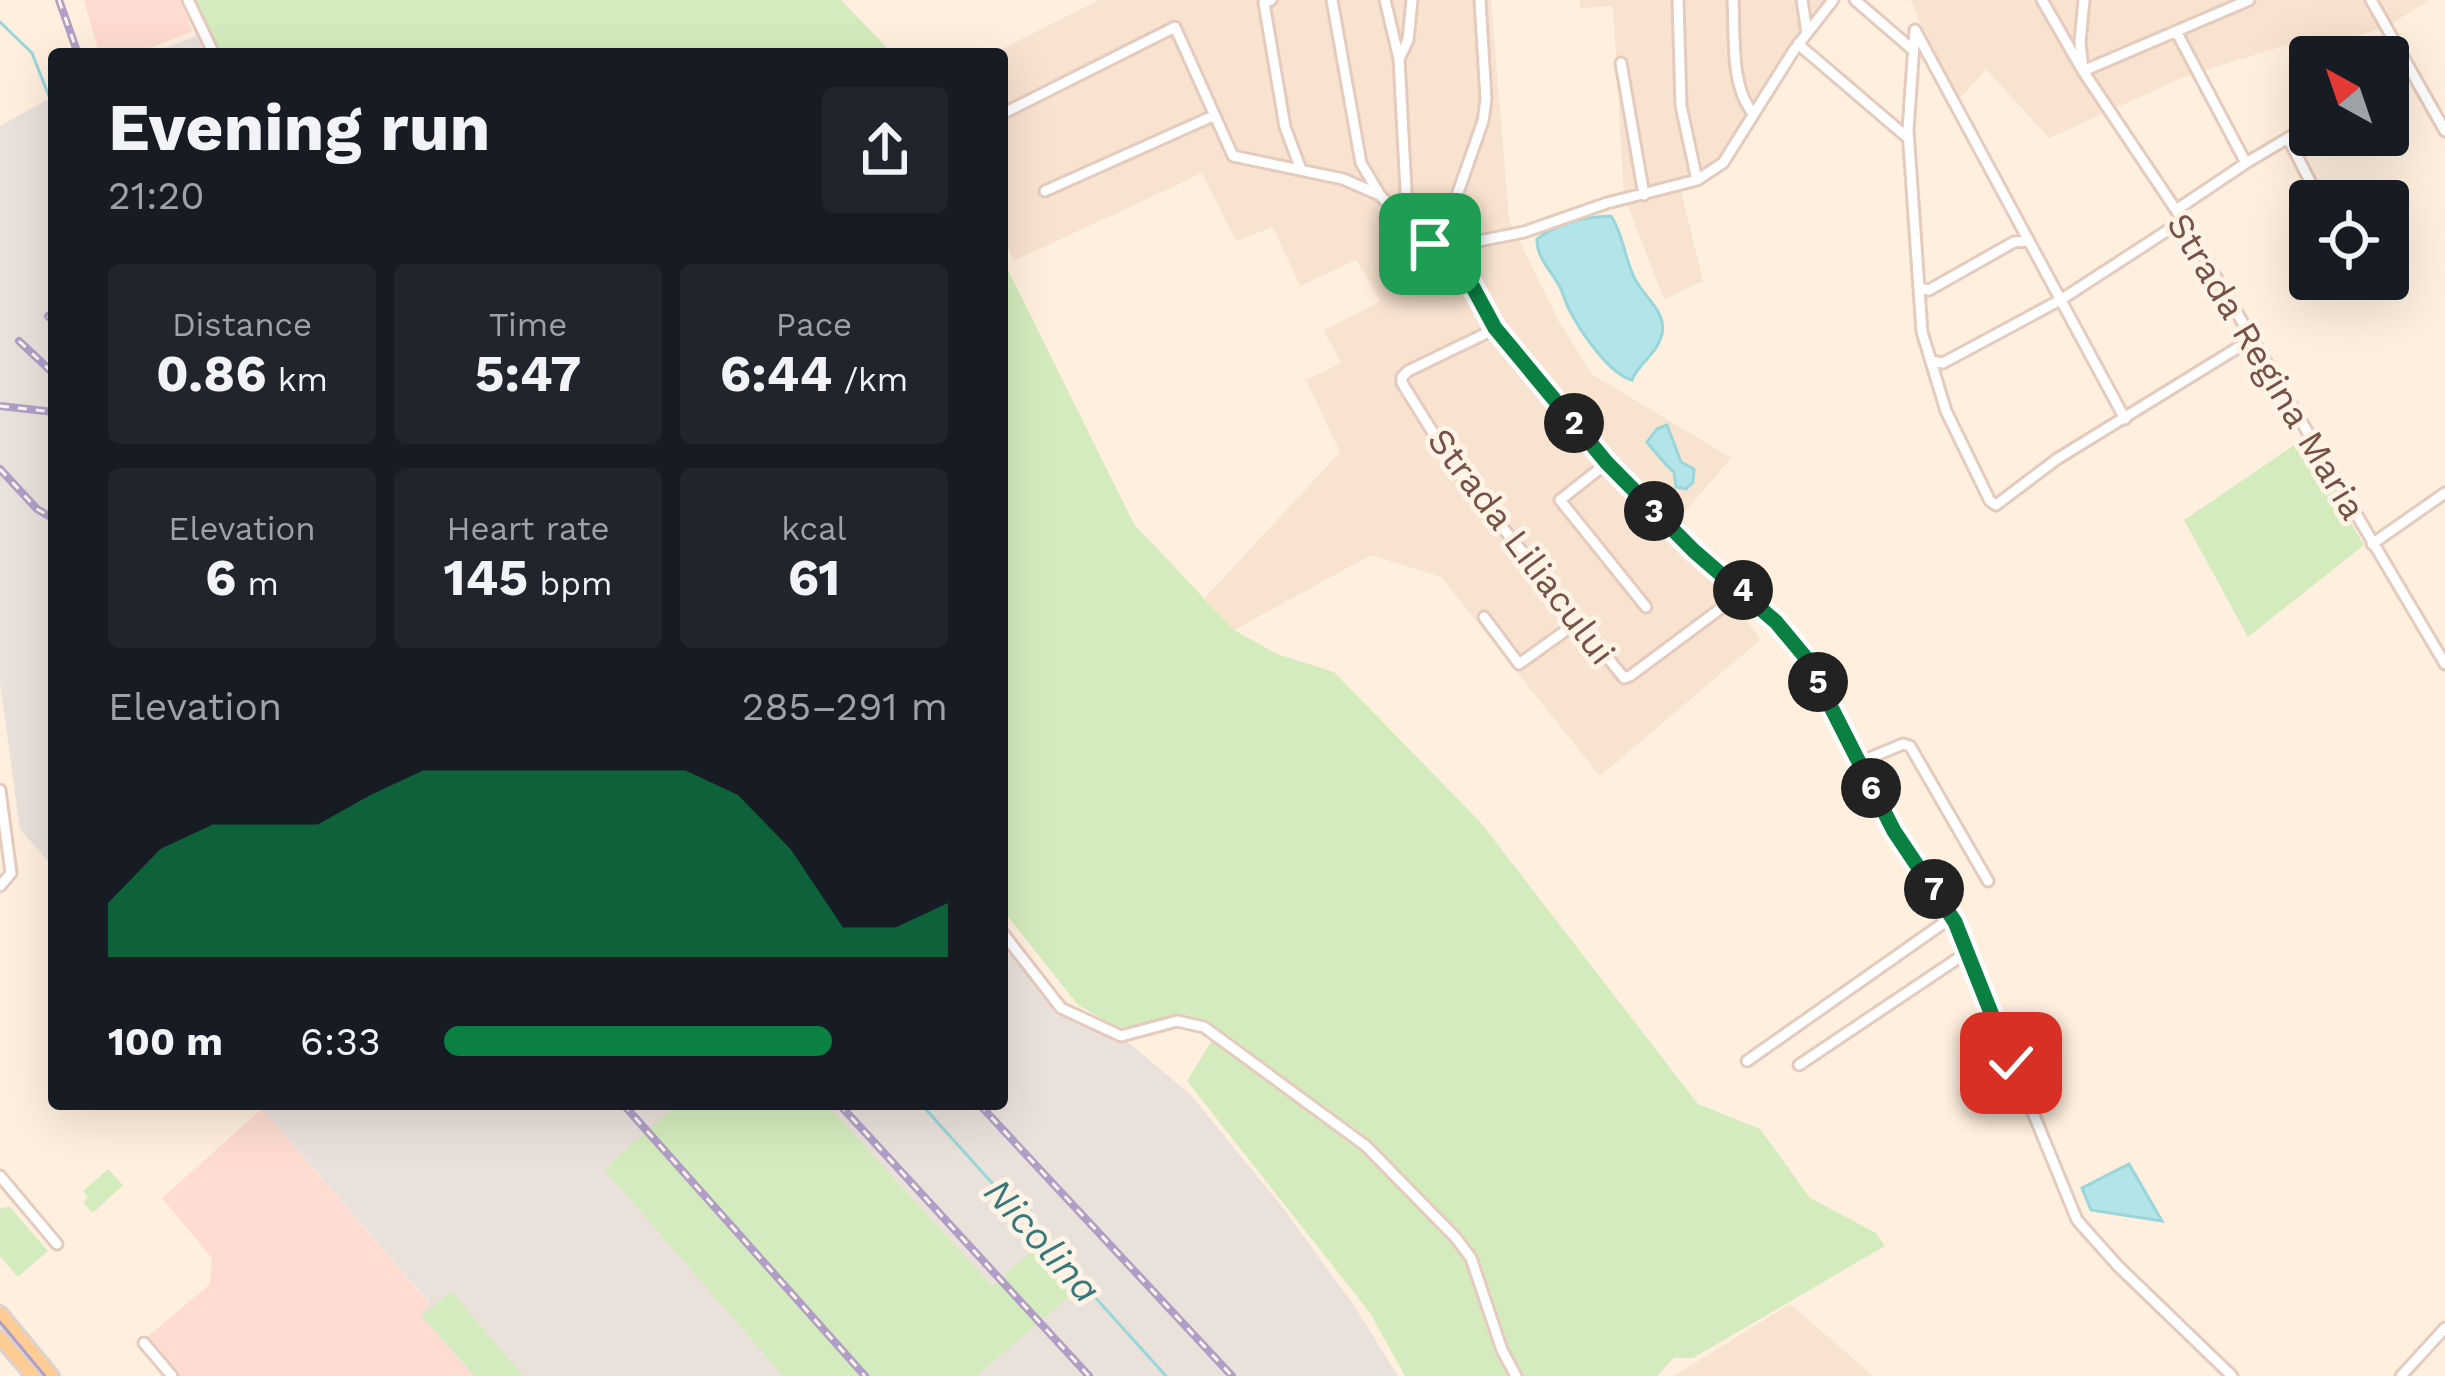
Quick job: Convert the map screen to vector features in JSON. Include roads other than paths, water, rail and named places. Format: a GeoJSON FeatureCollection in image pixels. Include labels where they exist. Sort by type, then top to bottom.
{"type":"FeatureCollection","features":[{"type":"Feature","properties":{"kind":"main road"},"geometry":{"type":"LineString","coordinates":[[0,1313],[52,1376]]}},
{"type":"Feature","properties":{"kind":"main road"},"geometry":{"type":"LineString","coordinates":[[0,1338],[33,1376]]}},
{"type":"Feature","properties":{"kind":"street"},"geometry":{"type":"LineString","coordinates":[[188,0],[211,48]]}},
{"type":"Feature","properties":{"kind":"street"},"geometry":{"type":"LineString","coordinates":[[1332,0],[1361,163],[1380,195],[1421,242],[1450,245],[1524,232],[1576,212],[1697,180],[1723,163],[1798,44],[1833,0]]}},
{"type":"Feature","properties":{"kind":"street"},"geometry":{"type":"LineString","coordinates":[[1385,0],[1399,59],[1408,229]]}},
{"type":"Feature","properties":{"kind":"street"},"geometry":{"type":"LineString","coordinates":[[1399,59],[1408,40],[1412,0]]}},
{"type":"Feature","properties":{"kind":"street"},"geometry":{"type":"LineString","coordinates":[[1480,0],[1483,121],[1448,221],[1450,245],[1495,328],[1607,463],[1694,551],[1793,639],[1894,831],[1952,917],[1969,951],[1995,1026],[2077,1220],[2232,1376]]}},
{"type":"Feature","properties":{"kind":"street"},"geometry":{"type":"LineString","coordinates":[[1678,0],[1681,106],[1697,180]]}},
{"type":"Feature","properties":{"kind":"street"},"geometry":{"type":"LineString","coordinates":[[1732,0],[1739,76],[1745,104],[1753,113]]}},
{"type":"Feature","properties":{"kind":"street"},"geometry":{"type":"LineString","coordinates":[[1802,0],[1807,32]]}},
{"type":"Feature","properties":{"kind":"street"},"geometry":{"type":"LineString","coordinates":[[1855,0],[1913,50]]}},
{"type":"Feature","properties":{"kind":"street","name":"Strada Regina Maria"},"geometry":{"type":"LineString","coordinates":[[2042,0],[2176,210],[2445,664]]}},
{"type":"Feature","properties":{"kind":"street"},"geometry":{"type":"LineString","coordinates":[[2084,0],[2080,41],[2084,71],[2248,0]]}},
{"type":"Feature","properties":{"kind":"street"},"geometry":{"type":"LineString","coordinates":[[1266,1],[1285,127],[1300,167]]}},
{"type":"Feature","properties":{"kind":"street"},"geometry":{"type":"LineString","coordinates":[[2375,1],[2393,36]]}},
{"type":"Feature","properties":{"kind":"street"},"geometry":{"type":"LineString","coordinates":[[1008,111],[1175,27],[1233,156],[1300,167],[1380,195]]}},
{"type":"Feature","properties":{"kind":"street"},"geometry":{"type":"LineString","coordinates":[[2125,419],[1915,31],[1909,139],[1922,332],[1960,445],[1990,501],[1996,505],[2057,459],[2125,419],[2252,340]]}},
{"type":"Feature","properties":{"kind":"street"},"geometry":{"type":"LineString","coordinates":[[2176,31],[2246,163]]}},
{"type":"Feature","properties":{"kind":"street"},"geometry":{"type":"LineString","coordinates":[[1798,44],[1909,139]]}},
{"type":"Feature","properties":{"kind":"street"},"geometry":{"type":"LineString","coordinates":[[1621,63],[1644,195]]}},
{"type":"Feature","properties":{"kind":"street"},"geometry":{"type":"LineString","coordinates":[[2409,68],[2445,130]]}},
{"type":"Feature","properties":{"kind":"street"},"geometry":{"type":"LineString","coordinates":[[1045,191],[1213,116]]}},
{"type":"Feature","properties":{"kind":"street"},"geometry":{"type":"LineString","coordinates":[[2176,210],[2288,138],[2309,180]]}},
{"type":"Feature","properties":{"kind":"street"},"geometry":{"type":"LineString","coordinates":[[1343,179],[1361,163]]}},
{"type":"Feature","properties":{"kind":"street"},"geometry":{"type":"LineString","coordinates":[[1931,361],[1943,363],[2062,299],[2182,221]]}},
{"type":"Feature","properties":{"kind":"street"},"geometry":{"type":"LineString","coordinates":[[1919,288],[1929,290],[2014,242],[2029,241]]}},
{"type":"Feature","properties":{"kind":"street","name":"Strada Liliacului"},"geometry":{"type":"LineString","coordinates":[[1495,328],[1408,370],[1402,383],[1457,471],[1624,678],[1744,591]]}},
{"type":"Feature","properties":{"kind":"street"},"geometry":{"type":"LineString","coordinates":[[1607,463],[1560,500],[1646,608]]}},
{"type":"Feature","properties":{"kind":"street"},"geometry":{"type":"LineString","coordinates":[[2372,544],[2445,493]]}},
{"type":"Feature","properties":{"kind":"street"},"geometry":{"type":"LineString","coordinates":[[1484,616],[1519,664],[1579,621]]}},
{"type":"Feature","properties":{"kind":"street"},"geometry":{"type":"LineString","coordinates":[[1859,762],[1903,744],[1910,746],[1988,881]]}},
{"type":"Feature","properties":{"kind":"street"},"geometry":{"type":"LineString","coordinates":[[0,790],[11,873],[3,884]]}},
{"type":"Feature","properties":{"kind":"street"},"geometry":{"type":"LineString","coordinates":[[1747,1061],[1952,917]]}},
{"type":"Feature","properties":{"kind":"street"},"geometry":{"type":"LineString","coordinates":[[1008,940],[1061,1008],[1121,1036],[1177,1021],[1204,1027],[1390,1168],[1471,1258],[1502,1350],[1516,1376]]}},
{"type":"Feature","properties":{"kind":"street"},"geometry":{"type":"LineString","coordinates":[[1799,1065],[1969,951]]}},
{"type":"Feature","properties":{"kind":"street"},"geometry":{"type":"LineString","coordinates":[[0,1176],[57,1244]]}},
{"type":"Feature","properties":{"kind":"street"},"geometry":{"type":"LineString","coordinates":[[2401,1376],[2445,1328]]}},
{"type":"Feature","properties":{"kind":"street"},"geometry":{"type":"LineString","coordinates":[[144,1343],[172,1376]]}},
{"type":"Feature","properties":{"kind":"water"},"geometry":{"type":"Polygon","coordinates":[[[1611,216],[1634,277],[1663,326],[1656,348],[1632,380],[1605,361],[1588,340],[1537,245],[1537,239],[1563,225],[1611,216]]]}},
{"type":"Feature","properties":{"kind":"water"},"geometry":{"type":"Polygon","coordinates":[[[1667,425],[1681,462],[1694,469],[1693,482],[1686,489],[1676,487],[1674,472],[1647,442],[1667,425]]]}},
{"type":"Feature","properties":{"kind":"water"},"geometry":{"type":"Polygon","coordinates":[[[2129,1164],[2162,1221],[2091,1210],[2082,1188],[2129,1164]]]}},
{"type":"Feature","properties":{"kind":"waterway","name":"Nicolina"},"geometry":{"type":"LineString","coordinates":[[0,22],[32,53],[48,94]]}},
{"type":"Feature","properties":{"kind":"waterway","name":"Nicolina"},"geometry":{"type":"LineString","coordinates":[[926,1110],[1166,1376]]}},
{"type":"Feature","properties":{"kind":"tram line"},"geometry":{"type":"LineString","coordinates":[[0,1322],[45,1376]]}},
{"type":"Feature","properties":{"kind":"railway"},"geometry":{"type":"LineString","coordinates":[[59,0],[76,48]]}},
{"type":"Feature","properties":{"kind":"railway"},"geometry":{"type":"LineString","coordinates":[[19,341],[48,368]]}},
{"type":"Feature","properties":{"kind":"railway"},"geometry":{"type":"LineString","coordinates":[[0,406],[48,411]]}},
{"type":"Feature","properties":{"kind":"railway"},"geometry":{"type":"LineString","coordinates":[[0,469],[48,515]]}},
{"type":"Feature","properties":{"kind":"railway"},"geometry":{"type":"LineString","coordinates":[[628,1110],[865,1376]]}},
{"type":"Feature","properties":{"kind":"railway"},"geometry":{"type":"LineString","coordinates":[[845,1110],[1089,1376]]}},
{"type":"Feature","properties":{"kind":"railway"},"geometry":{"type":"LineString","coordinates":[[985,1110],[1232,1376]]}}]}
